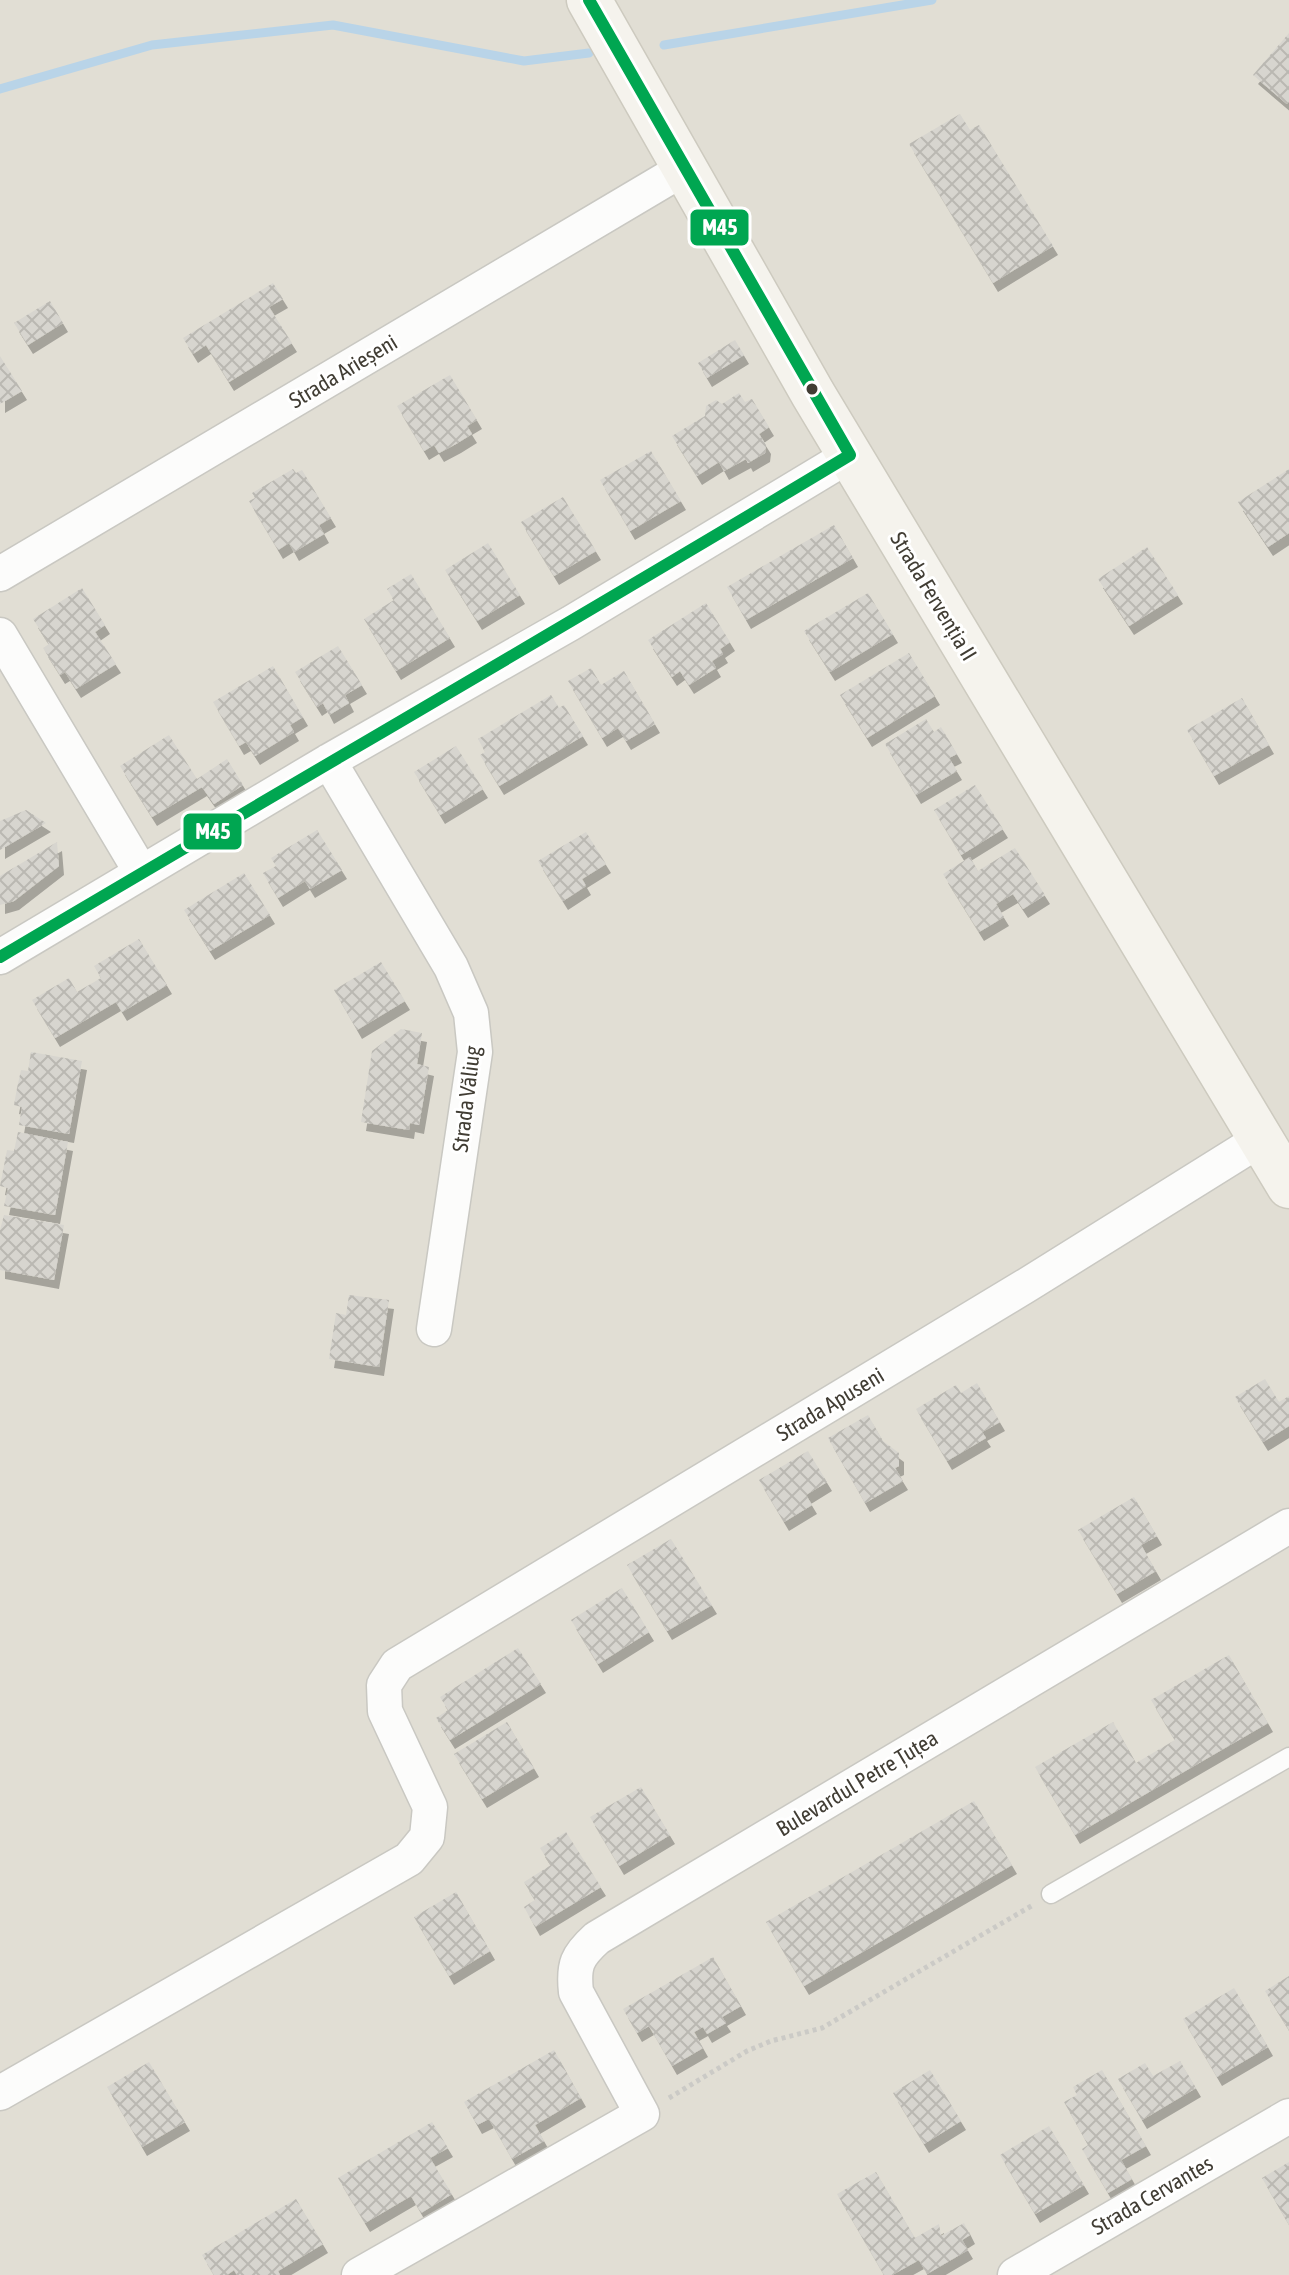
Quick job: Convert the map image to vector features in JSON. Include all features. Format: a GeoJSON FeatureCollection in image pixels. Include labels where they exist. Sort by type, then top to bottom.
{"type":"FeatureCollection","features":[{"type":"Feature","properties":{"kind":"street","name":"Strada Fervenția II"},"geometry":{"type":"LineString","coordinates":[[589,0],[850,455],[1289,1186]]}},
{"type":"Feature","properties":{"kind":"street","name":"Strada Arieșeni"},"geometry":{"type":"LineString","coordinates":[[0,574],[685,168]]}},
{"type":"Feature","properties":{"kind":"street"},"geometry":{"type":"LineString","coordinates":[[0,957],[329,761],[571,623],[850,455]]}},
{"type":"Feature","properties":{"kind":"street"},"geometry":{"type":"LineString","coordinates":[[0,635],[141,872]]}},
{"type":"Feature","properties":{"kind":"street","name":"Strada Văliug"},"geometry":{"type":"LineString","coordinates":[[329,761],[451,967],[471,1013],[475,1052],[434,1329]]}},
{"type":"Feature","properties":{"kind":"street","name":"Strada Apuseni"},"geometry":{"type":"LineString","coordinates":[[0,2093],[409,1859],[427,1837],[430,1807],[385,1711],[384,1685],[397,1665],[1027,1285],[1261,1139]]}},
{"type":"Feature","properties":{"kind":"street","name":"Bulevardul Petre Țuțea"},"geometry":{"type":"LineString","coordinates":[[642,2114],[576,1992],[574,1974],[580,1953],[611,1930],[1289,1526]]}},
{"type":"Feature","properties":{"kind":"street"},"geometry":{"type":"LineString","coordinates":[[359,2275],[642,2114]]}},
{"type":"Feature","properties":{"kind":"street","name":"Strada Cervantes"},"geometry":{"type":"LineString","coordinates":[[1015,2275],[1289,2116]]}},
{"type":"Feature","properties":{"kind":"lane"},"geometry":{"type":"LineString","coordinates":[[1051,1894],[1289,1757]]}},
{"type":"Feature","properties":{"kind":"path"},"geometry":{"type":"LineString","coordinates":[[642,2114],[747,2051],[771,2041],[822,2028],[1051,1894]]}},
{"type":"Feature","properties":{"kind":"shaded area"},"geometry":{"type":"Polygon","coordinates":[[[0,0],[1289,0],[1289,2275],[0,2275],[0,0]]]}},
{"type":"Feature","properties":{"kind":"building"},"geometry":{"type":"Polygon","coordinates":[[[1289,33],[1289,102],[1287,104],[1253,75],[1289,33]]]}},
{"type":"Feature","properties":{"kind":"building"},"geometry":{"type":"Polygon","coordinates":[[[960,114],[970,130],[979,125],[1053,246],[993,283],[909,144],[960,114]]]}},
{"type":"Feature","properties":{"kind":"building"},"geometry":{"type":"Polygon","coordinates":[[[273,283],[283,299],[269,307],[292,343],[229,382],[206,345],[193,354],[183,338],[273,283]]]}},
{"type":"Feature","properties":{"kind":"building"},"geometry":{"type":"Polygon","coordinates":[[[50,301],[63,323],[28,345],[14,323],[50,301]]]}},
{"type":"Feature","properties":{"kind":"building"},"geometry":{"type":"Polygon","coordinates":[[[735,340],[744,355],[707,378],[698,363],[735,340]]]}},
{"type":"Feature","properties":{"kind":"building"},"geometry":{"type":"Polygon","coordinates":[[[0,356],[22,391],[0,404],[0,356]]]}},
{"type":"Feature","properties":{"kind":"building"},"geometry":{"type":"Polygon","coordinates":[[[450,375],[477,420],[467,426],[472,434],[456,444],[439,453],[434,445],[424,451],[397,406],[450,375]]]}},
{"type":"Feature","properties":{"kind":"building"},"geometry":{"type":"Polygon","coordinates":[[[739,393],[745,402],[752,399],[769,427],[759,434],[766,445],[765,453],[724,471],[719,462],[697,476],[672,436],[705,416],[706,406],[716,400],[722,404],[739,393]]]}},
{"type":"Feature","properties":{"kind":"building"},"geometry":{"type":"Polygon","coordinates":[[[651,451],[681,501],[630,531],[600,480],[651,451]]]}},
{"type":"Feature","properties":{"kind":"building"},"geometry":{"type":"Polygon","coordinates":[[[293,469],[296,473],[302,470],[331,518],[319,525],[324,534],[294,552],[289,543],[278,550],[249,501],[255,498],[252,493],[293,469]]]}},
{"type":"Feature","properties":{"kind":"building"},"geometry":{"type":"Polygon","coordinates":[[[1289,469],[1289,533],[1268,547],[1238,502],[1289,469]]]}},
{"type":"Feature","properties":{"kind":"building"},"geometry":{"type":"Polygon","coordinates":[[[563,497],[596,551],[554,576],[521,522],[563,497]]]}},
{"type":"Feature","properties":{"kind":"building"},"geometry":{"type":"Polygon","coordinates":[[[834,525],[853,558],[746,620],[727,587],[834,525]]]}},
{"type":"Feature","properties":{"kind":"building"},"geometry":{"type":"Polygon","coordinates":[[[488,543],[520,595],[477,621],[445,570],[488,543]]]}},
{"type":"Feature","properties":{"kind":"building"},"geometry":{"type":"Polygon","coordinates":[[[1147,547],[1178,595],[1129,626],[1098,579],[1147,547]]]}},
{"type":"Feature","properties":{"kind":"building"},"geometry":{"type":"Polygon","coordinates":[[[411,574],[450,638],[396,671],[364,619],[394,600],[387,589],[411,574]]]}},
{"type":"Feature","properties":{"kind":"building"},"geometry":{"type":"Polygon","coordinates":[[[82,588],[105,625],[95,632],[116,664],[76,689],[65,672],[60,675],[43,648],[49,644],[33,619],[82,588]]]}},
{"type":"Feature","properties":{"kind":"building"},"geometry":{"type":"Polygon","coordinates":[[[868,593],[893,634],[830,672],[804,631],[868,593]]]}},
{"type":"Feature","properties":{"kind":"building"},"geometry":{"type":"Polygon","coordinates":[[[706,603],[730,642],[720,649],[723,654],[712,661],[716,668],[689,685],[680,671],[672,677],[648,640],[706,603]]]}},
{"type":"Feature","properties":{"kind":"building"},"geometry":{"type":"Polygon","coordinates":[[[338,646],[362,685],[345,695],[349,703],[329,715],[323,703],[317,707],[295,672],[338,646]]]}},
{"type":"Feature","properties":{"kind":"building"},"geometry":{"type":"Polygon","coordinates":[[[909,653],[935,696],[867,738],[840,695],[909,653]]]}},
{"type":"Feature","properties":{"kind":"building"},"geometry":{"type":"Polygon","coordinates":[[[273,666],[303,717],[290,725],[294,732],[255,756],[246,742],[239,746],[213,702],[273,666]]]}},
{"type":"Feature","properties":{"kind":"building"},"geometry":{"type":"Polygon","coordinates":[[[591,668],[601,685],[624,671],[655,724],[626,741],[618,728],[602,738],[568,681],[591,668]]]}},
{"type":"Feature","properties":{"kind":"building"},"geometry":{"type":"Polygon","coordinates":[[[551,695],[559,708],[564,705],[583,736],[499,786],[480,755],[485,752],[478,739],[551,695]]]}},
{"type":"Feature","properties":{"kind":"building"},"geometry":{"type":"Polygon","coordinates":[[[1242,698],[1269,745],[1214,776],[1187,730],[1242,698]]]}},
{"type":"Feature","properties":{"kind":"building"},"geometry":{"type":"Polygon","coordinates":[[[926,719],[934,732],[941,727],[957,754],[949,758],[957,771],[916,795],[885,744],[926,719]]]}},
{"type":"Feature","properties":{"kind":"building"},"geometry":{"type":"Polygon","coordinates":[[[169,735],[197,779],[227,759],[243,785],[214,804],[202,787],[152,817],[120,766],[169,735]]]}},
{"type":"Feature","properties":{"kind":"building"},"geometry":{"type":"Polygon","coordinates":[[[456,746],[483,789],[440,815],[414,772],[456,746]]]}},
{"type":"Feature","properties":{"kind":"building"},"geometry":{"type":"Polygon","coordinates":[[[975,785],[1003,829],[961,855],[934,810],[975,785]]]}},
{"type":"Feature","properties":{"kind":"building"},"geometry":{"type":"Polygon","coordinates":[[[26,810],[46,823],[0,850],[0,821],[26,810]]]}},
{"type":"Feature","properties":{"kind":"building"},"geometry":{"type":"Polygon","coordinates":[[[317,830],[342,870],[310,889],[305,881],[278,898],[263,873],[276,866],[271,858],[317,830]]]}},
{"type":"Feature","properties":{"kind":"building"},"geometry":{"type":"Polygon","coordinates":[[[586,832],[606,864],[582,879],[586,886],[563,901],[538,861],[586,832]]]}},
{"type":"Feature","properties":{"kind":"building"},"geometry":{"type":"Polygon","coordinates":[[[57,842],[59,866],[14,901],[0,905],[0,876],[57,842]]]}},
{"type":"Feature","properties":{"kind":"building"},"geometry":{"type":"Polygon","coordinates":[[[1015,848],[1045,895],[1023,909],[1013,894],[996,904],[1004,917],[979,932],[943,874],[970,857],[978,871],[1015,848]]]}},
{"type":"Feature","properties":{"kind":"building"},"geometry":{"type":"Polygon","coordinates":[[[244,873],[270,915],[210,951],[184,910],[244,873]]]}},
{"type":"Feature","properties":{"kind":"building"},"geometry":{"type":"Polygon","coordinates":[[[139,939],[167,985],[122,1012],[116,1002],[55,1038],[32,1000],[69,978],[77,992],[101,978],[94,966],[139,939]]]}},
{"type":"Feature","properties":{"kind":"building"},"geometry":{"type":"Polygon","coordinates":[[[381,962],[405,1001],[357,1030],[334,990],[381,962]]]}},
{"type":"Feature","properties":{"kind":"building"},"geometry":{"type":"Polygon","coordinates":[[[401,1029],[422,1033],[417,1064],[429,1067],[419,1125],[410,1123],[409,1130],[361,1122],[372,1051],[401,1029]]]}},
{"type":"Feature","properties":{"kind":"building"},"geometry":{"type":"Polygon","coordinates":[[[31,1052],[82,1061],[69,1134],[19,1125],[22,1107],[14,1105],[21,1070],[28,1071],[31,1052]]]}},
{"type":"Feature","properties":{"kind":"building"},"geometry":{"type":"Polygon","coordinates":[[[18,1132],[68,1142],[55,1215],[4,1206],[8,1188],[0,1186],[7,1150],[14,1151],[18,1132]]]}},
{"type":"Feature","properties":{"kind":"building"},"geometry":{"type":"Polygon","coordinates":[[[4,1215],[64,1225],[54,1280],[0,1270],[0,1230],[4,1215]]]}},
{"type":"Feature","properties":{"kind":"building"},"geometry":{"type":"Polygon","coordinates":[[[349,1295],[389,1300],[379,1367],[329,1359],[336,1313],[346,1315],[349,1295]]]}},
{"type":"Feature","properties":{"kind":"building"},"geometry":{"type":"Polygon","coordinates":[[[1265,1379],[1279,1402],[1289,1396],[1289,1426],[1263,1442],[1235,1397],[1265,1379]]]}},
{"type":"Feature","properties":{"kind":"building"},"geometry":{"type":"Polygon","coordinates":[[[977,1383],[1000,1422],[982,1432],[986,1438],[947,1461],[916,1409],[956,1385],[961,1393],[977,1383]]]}},
{"type":"Feature","properties":{"kind":"building"},"geometry":{"type":"Polygon","coordinates":[[[868,1415],[883,1441],[899,1453],[899,1466],[895,1468],[903,1481],[865,1503],[828,1438],[868,1415]]]}},
{"type":"Feature","properties":{"kind":"building"},"geometry":{"type":"Polygon","coordinates":[[[808,1451],[827,1482],[806,1495],[812,1505],[784,1522],[759,1480],[808,1451]]]}},
{"type":"Feature","properties":{"kind":"building"},"geometry":{"type":"Polygon","coordinates":[[[1134,1497],[1157,1536],[1141,1545],[1156,1571],[1117,1594],[1078,1530],[1134,1497]]]}},
{"type":"Feature","properties":{"kind":"building"},"geometry":{"type":"Polygon","coordinates":[[[671,1539],[712,1605],[667,1631],[627,1565],[671,1539]]]}},
{"type":"Feature","properties":{"kind":"building"},"geometry":{"type":"Polygon","coordinates":[[[622,1588],[649,1632],[598,1664],[571,1620],[622,1588]]]}},
{"type":"Feature","properties":{"kind":"building"},"geometry":{"type":"Polygon","coordinates":[[[518,1648],[541,1684],[450,1740],[436,1718],[448,1710],[440,1697],[518,1648]]]}},
{"type":"Feature","properties":{"kind":"building"},"geometry":{"type":"Polygon","coordinates":[[[1229,1655],[1268,1723],[1075,1835],[1035,1767],[1113,1722],[1136,1763],[1175,1740],[1151,1700],[1229,1655]]]}},
{"type":"Feature","properties":{"kind":"building"},"geometry":{"type":"Polygon","coordinates":[[[507,1722],[534,1768],[482,1799],[454,1754],[507,1722]]]}},
{"type":"Feature","properties":{"kind":"building"},"geometry":{"type":"Polygon","coordinates":[[[641,1787],[670,1835],[619,1866],[590,1817],[641,1787]]]}},
{"type":"Feature","properties":{"kind":"building"},"geometry":{"type":"Polygon","coordinates":[[[974,1801],[1012,1865],[804,1986],[766,1922],[974,1801]]]}},
{"type":"Feature","properties":{"kind":"building"},"geometry":{"type":"Polygon","coordinates":[[[566,1832],[601,1887],[535,1927],[524,1907],[535,1900],[524,1882],[551,1865],[540,1848],[566,1832]]]}},
{"type":"Feature","properties":{"kind":"building"},"geometry":{"type":"Polygon","coordinates":[[[456,1892],[490,1951],[449,1976],[414,1917],[456,1892]]]}},
{"type":"Feature","properties":{"kind":"building"},"geometry":{"type":"Polygon","coordinates":[[[713,1957],[741,2006],[722,2017],[726,2023],[707,2034],[703,2027],[694,2032],[703,2048],[672,2066],[649,2026],[637,2033],[623,2009],[713,1957]]]}},
{"type":"Feature","properties":{"kind":"building"},"geometry":{"type":"Polygon","coordinates":[[[1289,1976],[1289,2030],[1265,1991],[1289,1976]]]}},
{"type":"Feature","properties":{"kind":"building"},"geometry":{"type":"Polygon","coordinates":[[[1234,1988],[1268,2047],[1217,2077],[1183,2019],[1234,1988]]]}},
{"type":"Feature","properties":{"kind":"building"},"geometry":{"type":"Polygon","coordinates":[[[554,2050],[581,2098],[535,2125],[544,2141],[512,2159],[489,2119],[477,2125],[464,2102],[554,2050]]]}},
{"type":"Feature","properties":{"kind":"building"},"geometry":{"type":"Polygon","coordinates":[[[1180,2061],[1196,2088],[1142,2120],[1118,2079],[1145,2063],[1153,2076],[1180,2061]]]}},
{"type":"Feature","properties":{"kind":"building"},"geometry":{"type":"Polygon","coordinates":[[[149,2062],[185,2122],[142,2147],[107,2087],[149,2062]]]}},
{"type":"Feature","properties":{"kind":"building"},"geometry":{"type":"Polygon","coordinates":[[[930,2070],[961,2121],[924,2144],[893,2093],[930,2070]]]}},
{"type":"Feature","properties":{"kind":"building"},"geometry":{"type":"Polygon","coordinates":[[[1102,2070],[1146,2146],[1121,2160],[1132,2179],[1108,2193],[1082,2149],[1088,2145],[1064,2102],[1077,2095],[1073,2087],[1102,2070]]]}},
{"type":"Feature","properties":{"kind":"building"},"geometry":{"type":"Polygon","coordinates":[[[432,2122],[448,2148],[430,2158],[452,2194],[421,2213],[411,2196],[365,2223],[338,2178],[432,2122]]]}},
{"type":"Feature","properties":{"kind":"building"},"geometry":{"type":"Polygon","coordinates":[[[1049,2126],[1084,2185],[1035,2214],[1000,2155],[1049,2126]]]}},
{"type":"Feature","properties":{"kind":"building"},"geometry":{"type":"Polygon","coordinates":[[[1289,2162],[1289,2225],[1262,2178],[1289,2162]]]}},
{"type":"Feature","properties":{"kind":"building"},"geometry":{"type":"Polygon","coordinates":[[[876,2172],[915,2238],[939,2224],[941,2236],[964,2223],[970,2235],[962,2240],[968,2250],[927,2274],[919,2260],[892,2275],[884,2275],[837,2194],[876,2172]]]}},
{"type":"Feature","properties":{"kind":"building"},"geometry":{"type":"Polygon","coordinates":[[[296,2199],[323,2244],[278,2271],[280,2275],[237,2275],[234,2270],[227,2275],[214,2275],[202,2255],[296,2199]]]}},
{"type":"Feature","properties":{"kind":"waterway"},"geometry":{"type":"LineString","coordinates":[[664,45],[932,0]]}},
{"type":"Feature","properties":{"kind":"waterway"},"geometry":{"type":"LineString","coordinates":[[0,89],[152,45],[333,25],[524,61],[589,53]]}},
{"type":"Feature","properties":{"kind":"transit line","name":"M45"},"geometry":{"type":"LineString","coordinates":[[589,0],[850,455]]}},
{"type":"Feature","properties":{"kind":"transit line","name":"M45"},"geometry":{"type":"LineString","coordinates":[[0,957],[850,455]]}}]}
